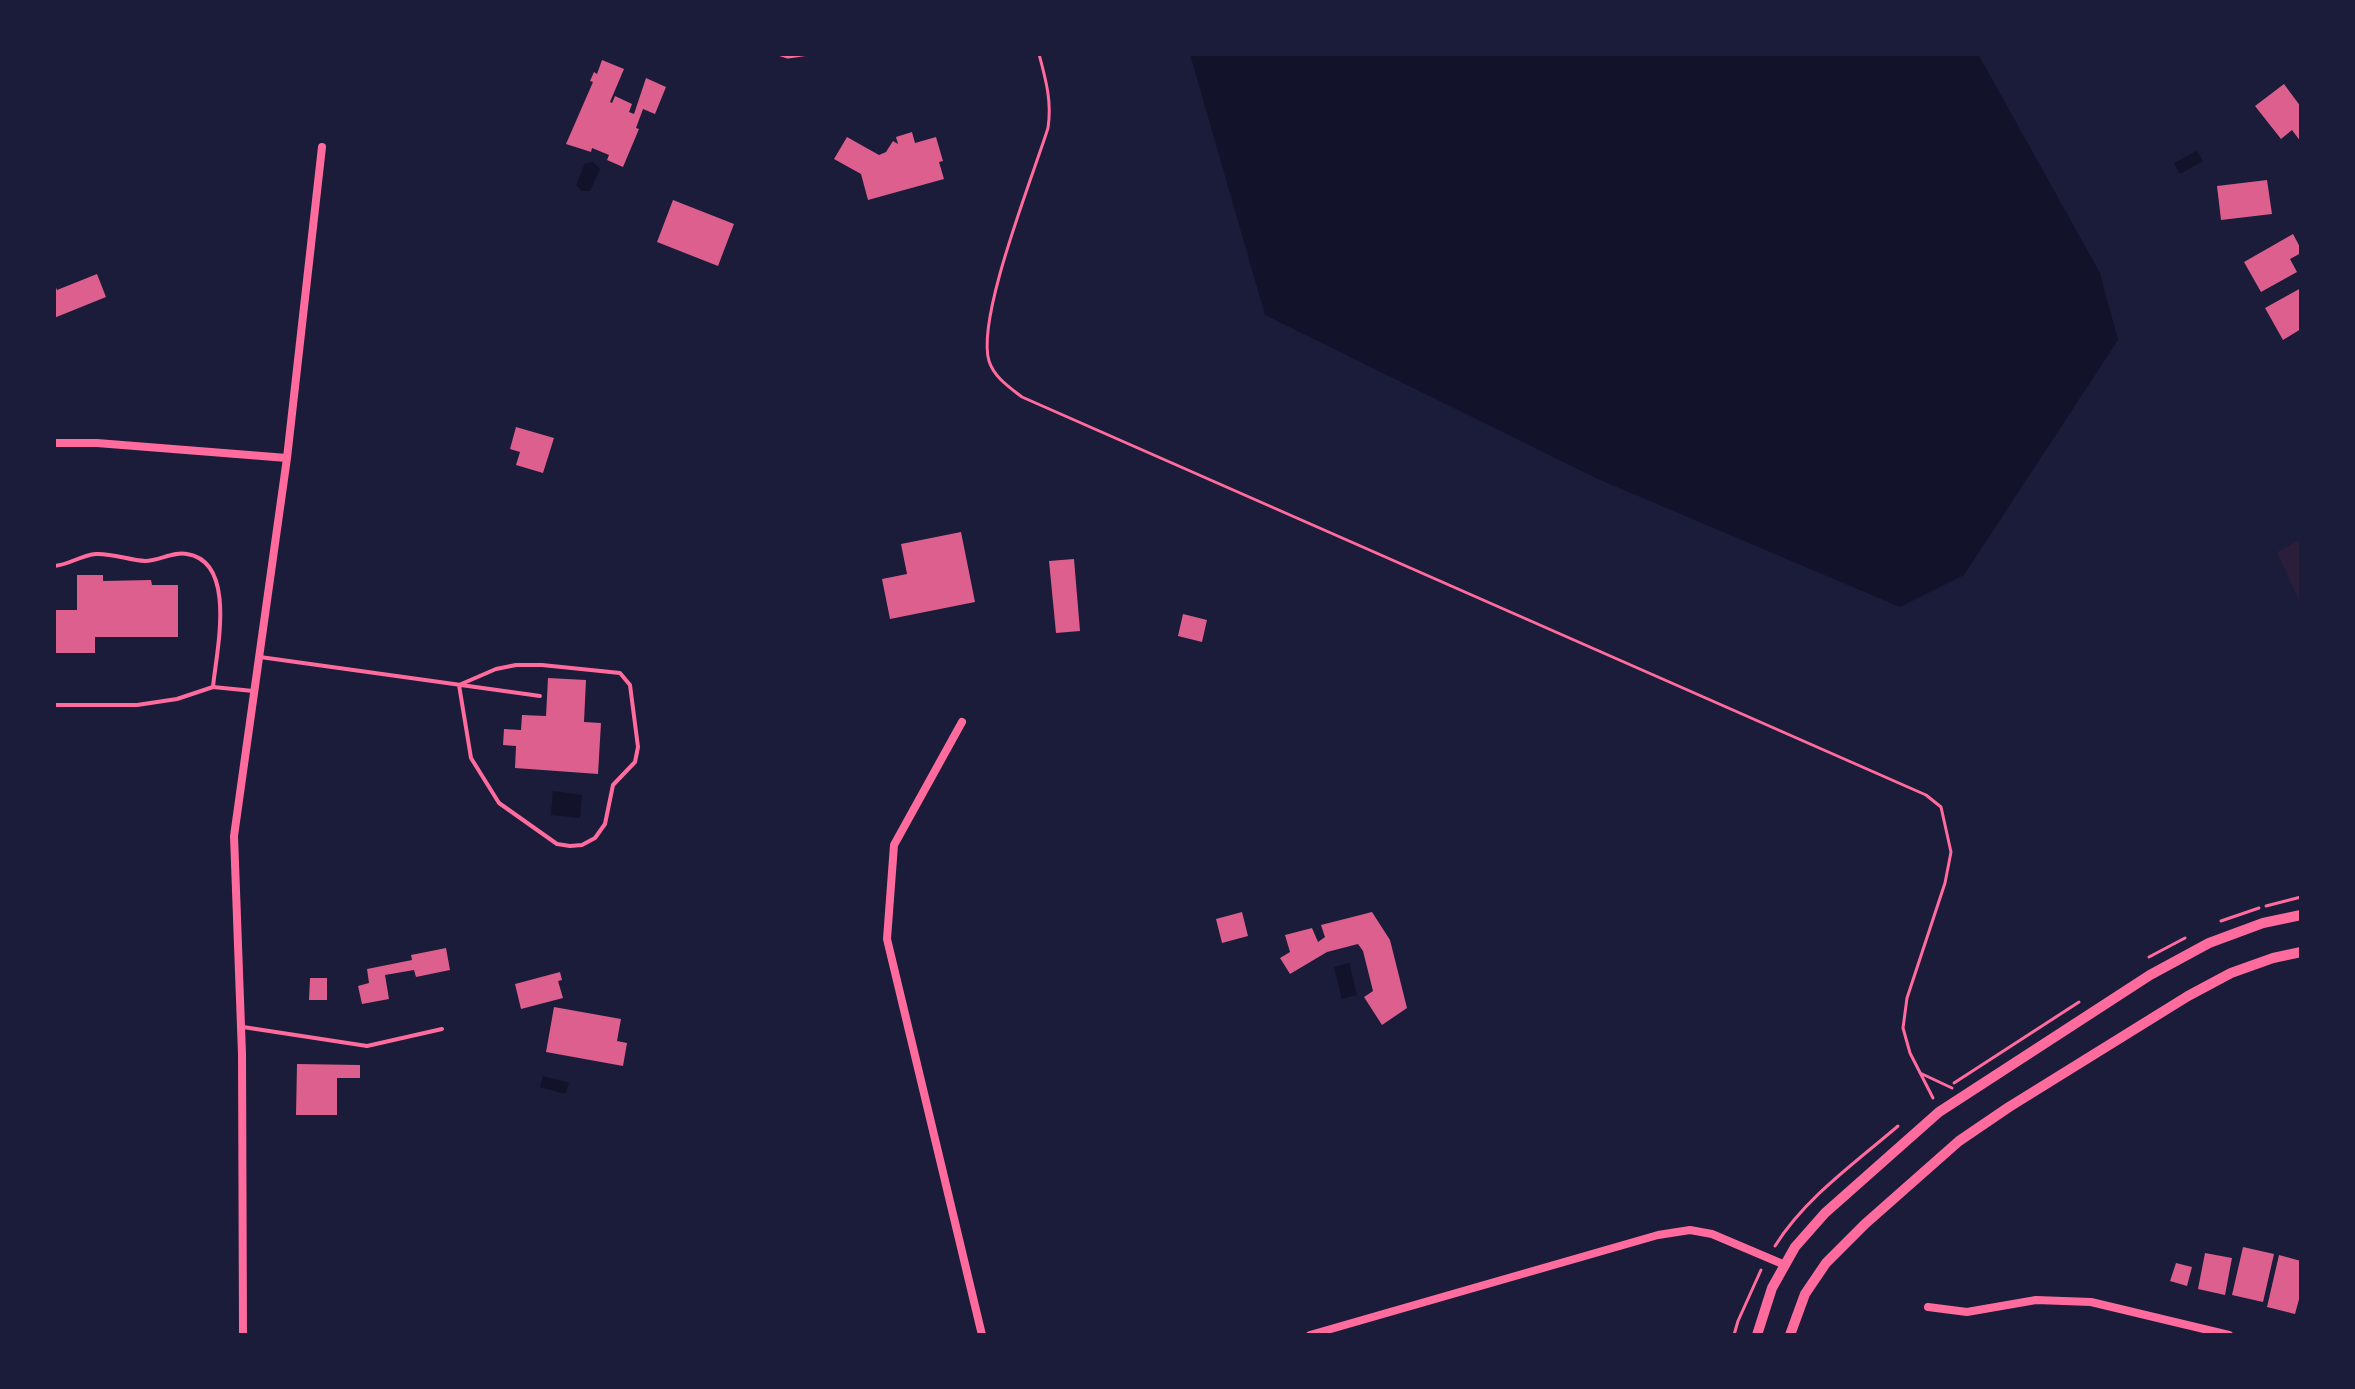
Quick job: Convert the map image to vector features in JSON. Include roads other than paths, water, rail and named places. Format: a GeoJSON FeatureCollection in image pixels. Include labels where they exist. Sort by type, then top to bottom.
{"type":"FeatureCollection","features":[{"type":"Feature","properties":{"kind":"street"},"geometry":{"type":"LineString","coordinates":[[243,1335],[241,1027],[234,836],[287,458],[322,147]]}},
{"type":"Feature","properties":{"kind":"street"},"geometry":{"type":"LineString","coordinates":[[54,443],[97,443],[287,458]]}},
{"type":"Feature","properties":{"kind":"street"},"geometry":{"type":"LineString","coordinates":[[962,722],[894,845],[887,939],[982,1335]]}},
{"type":"Feature","properties":{"kind":"street"},"geometry":{"type":"LineString","coordinates":[[1757,1335],[1772,1288],[1795,1247],[1825,1213],[1939,1112],[2150,975],[2209,943],[2263,923],[2301,915]]}},
{"type":"Feature","properties":{"kind":"street"},"geometry":{"type":"LineString","coordinates":[[1790,1335],[1805,1294],[1826,1263],[1959,1141],[2188,996],[2231,973],[2301,952]]}},
{"type":"Feature","properties":{"kind":"street"},"geometry":{"type":"LineString","coordinates":[[1310,1335],[1658,1235],[1690,1230],[1712,1234],[1785,1265]]}},
{"type":"Feature","properties":{"kind":"street"},"geometry":{"type":"LineString","coordinates":[[1928,1307],[1967,1312],[2036,1300],[2091,1302],[2229,1335]]}},
{"type":"Feature","properties":{"kind":"lane"},"geometry":{"type":"LineString","coordinates":[[54,566],[96,554],[149,561],[184,553],[197,557],[218,584],[222,608],[213,687]]}},
{"type":"Feature","properties":{"kind":"lane"},"geometry":{"type":"LineString","coordinates":[[260,657],[540,696]]}},
{"type":"Feature","properties":{"kind":"lane"},"geometry":{"type":"LineString","coordinates":[[516,665],[620,673],[630,685],[638,747],[635,762],[613,785],[605,824],[595,838],[582,845],[557,844],[499,803],[471,758],[459,685],[496,669],[516,665]]}},
{"type":"Feature","properties":{"kind":"lane"},"geometry":{"type":"LineString","coordinates":[[54,705],[137,705],[177,699],[213,687],[255,691]]}},
{"type":"Feature","properties":{"kind":"lane"},"geometry":{"type":"LineString","coordinates":[[241,1027],[367,1046],[442,1029]]}}]}
